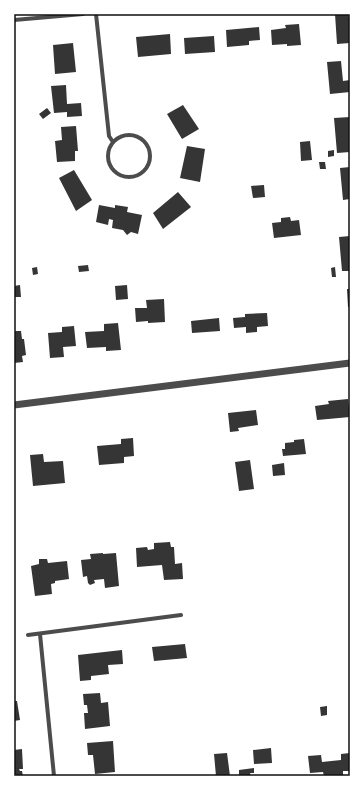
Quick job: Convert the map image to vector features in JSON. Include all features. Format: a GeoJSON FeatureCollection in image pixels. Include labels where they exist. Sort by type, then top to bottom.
{"type":"FeatureCollection","features":[{"type":"Feature","properties":{"kind":"street"},"geometry":{"type":"LineString","coordinates":[[14,20],[83,14]]}},
{"type":"Feature","properties":{"kind":"street"},"geometry":{"type":"LineString","coordinates":[[96,14],[109,136],[113,142]]}},
{"type":"Feature","properties":{"kind":"street"},"geometry":{"type":"LineString","coordinates":[[132,135],[144,142],[150,154],[149,161],[142,173],[136,176],[122,176],[111,168],[108,162],[108,155],[109,148],[113,142],[118,138],[132,135]]}},
{"type":"Feature","properties":{"kind":"street"},"geometry":{"type":"LineString","coordinates":[[14,405],[350,363]]}},
{"type":"Feature","properties":{"kind":"street"},"geometry":{"type":"LineString","coordinates":[[28,635],[181,615]]}},
{"type":"Feature","properties":{"kind":"street"},"geometry":{"type":"LineString","coordinates":[[40,634],[54,776]]}},
{"type":"Feature","properties":{"kind":"building"},"geometry":{"type":"Polygon","coordinates":[[[335,14],[348,14],[350,18],[350,43],[337,44],[335,14]]]}},
{"type":"Feature","properties":{"kind":"building"},"geometry":{"type":"Polygon","coordinates":[[[299,24],[301,45],[272,45],[271,30],[286,28],[285,25],[299,24]]]}},
{"type":"Feature","properties":{"kind":"building"},"geometry":{"type":"Polygon","coordinates":[[[259,27],[260,40],[249,41],[249,45],[227,47],[226,30],[259,27]]]}},
{"type":"Feature","properties":{"kind":"building"},"geometry":{"type":"Polygon","coordinates":[[[170,34],[171,54],[138,57],[136,37],[170,34]]]}},
{"type":"Feature","properties":{"kind":"building"},"geometry":{"type":"Polygon","coordinates":[[[214,36],[215,52],[185,54],[184,38],[214,36]]]}},
{"type":"Feature","properties":{"kind":"building"},"geometry":{"type":"Polygon","coordinates":[[[73,43],[76,72],[55,74],[53,45],[73,43]]]}},
{"type":"Feature","properties":{"kind":"building"},"geometry":{"type":"Polygon","coordinates":[[[341,61],[343,81],[350,80],[350,92],[330,94],[327,62],[341,61]]]}},
{"type":"Feature","properties":{"kind":"building"},"geometry":{"type":"Polygon","coordinates":[[[66,85],[67,104],[81,103],[82,116],[67,117],[67,112],[54,113],[51,86],[66,85]]]}},
{"type":"Feature","properties":{"kind":"building"},"geometry":{"type":"Polygon","coordinates":[[[183,105],[199,129],[182,139],[167,114],[183,105]]]}},
{"type":"Feature","properties":{"kind":"building"},"geometry":{"type":"Polygon","coordinates":[[[47,108],[51,113],[43,119],[39,114],[47,108]]]}},
{"type":"Feature","properties":{"kind":"building"},"geometry":{"type":"Polygon","coordinates":[[[350,117],[350,152],[337,153],[334,118],[350,117]]]}},
{"type":"Feature","properties":{"kind":"building"},"geometry":{"type":"Polygon","coordinates":[[[76,126],[78,151],[75,151],[75,161],[57,162],[55,141],[62,140],[61,127],[76,126]]]}},
{"type":"Feature","properties":{"kind":"building"},"geometry":{"type":"Polygon","coordinates":[[[310,141],[312,160],[301,161],[300,142],[310,141]]]}},
{"type":"Feature","properties":{"kind":"building"},"geometry":{"type":"Polygon","coordinates":[[[187,146],[205,149],[200,182],[180,178],[187,146]]]}},
{"type":"Feature","properties":{"kind":"building"},"geometry":{"type":"Polygon","coordinates":[[[334,150],[334,156],[328,157],[328,151],[334,150]]]}},
{"type":"Feature","properties":{"kind":"building"},"geometry":{"type":"Polygon","coordinates":[[[319,162],[325,162],[326,169],[320,169],[319,162]]]}},
{"type":"Feature","properties":{"kind":"building"},"geometry":{"type":"Polygon","coordinates":[[[350,167],[350,199],[343,200],[340,168],[350,167]]]}},
{"type":"Feature","properties":{"kind":"building"},"geometry":{"type":"Polygon","coordinates":[[[74,170],[92,200],[76,211],[59,178],[74,170]]]}},
{"type":"Feature","properties":{"kind":"building"},"geometry":{"type":"Polygon","coordinates":[[[264,185],[265,197],[253,198],[251,186],[264,185]]]}},
{"type":"Feature","properties":{"kind":"building"},"geometry":{"type":"Polygon","coordinates":[[[178,192],[191,207],[163,229],[153,213],[178,192]]]}},
{"type":"Feature","properties":{"kind":"building"},"geometry":{"type":"Polygon","coordinates":[[[99,205],[115,208],[115,205],[128,207],[127,212],[142,215],[138,234],[131,232],[127,235],[123,230],[112,228],[113,220],[109,219],[108,225],[96,222],[99,205]]]}},
{"type":"Feature","properties":{"kind":"building"},"geometry":{"type":"Polygon","coordinates":[[[290,217],[291,221],[299,220],[301,235],[274,238],[272,223],[281,222],[281,218],[290,217]]]}},
{"type":"Feature","properties":{"kind":"building"},"geometry":{"type":"Polygon","coordinates":[[[350,236],[350,271],[342,271],[339,237],[350,236]]]}},
{"type":"Feature","properties":{"kind":"building"},"geometry":{"type":"Polygon","coordinates":[[[88,265],[89,271],[79,272],[78,266],[88,265]]]}},
{"type":"Feature","properties":{"kind":"building"},"geometry":{"type":"Polygon","coordinates":[[[37,267],[38,274],[33,275],[32,268],[37,267]]]}},
{"type":"Feature","properties":{"kind":"building"},"geometry":{"type":"Polygon","coordinates":[[[335,267],[336,277],[332,277],[331,268],[335,267]]]}},
{"type":"Feature","properties":{"kind":"building"},"geometry":{"type":"Polygon","coordinates":[[[20,285],[21,297],[14,297],[14,286],[20,285]]]}},
{"type":"Feature","properties":{"kind":"building"},"geometry":{"type":"Polygon","coordinates":[[[127,285],[128,299],[116,300],[115,286],[127,285]]]}},
{"type":"Feature","properties":{"kind":"building"},"geometry":{"type":"Polygon","coordinates":[[[347,289],[350,289],[350,307],[348,307],[347,289]]]}},
{"type":"Feature","properties":{"kind":"building"},"geometry":{"type":"Polygon","coordinates":[[[164,299],[165,322],[136,322],[135,308],[147,308],[146,300],[164,299]]]}},
{"type":"Feature","properties":{"kind":"building"},"geometry":{"type":"Polygon","coordinates":[[[267,313],[268,326],[257,327],[257,332],[246,333],[246,327],[234,328],[233,318],[245,317],[245,314],[267,313]]]}},
{"type":"Feature","properties":{"kind":"building"},"geometry":{"type":"Polygon","coordinates":[[[219,318],[220,331],[192,333],[191,321],[219,318]]]}},
{"type":"Feature","properties":{"kind":"building"},"geometry":{"type":"Polygon","coordinates":[[[118,323],[121,350],[106,351],[106,347],[87,348],[85,332],[104,331],[104,324],[118,323]]]}},
{"type":"Feature","properties":{"kind":"building"},"geometry":{"type":"Polygon","coordinates":[[[74,326],[76,346],[63,347],[64,357],[50,358],[48,333],[62,332],[62,327],[74,326]]]}},
{"type":"Feature","properties":{"kind":"building"},"geometry":{"type":"Polygon","coordinates":[[[14,331],[21,331],[22,339],[24,339],[26,355],[22,356],[23,362],[14,363],[14,331]]]}},
{"type":"Feature","properties":{"kind":"building"},"geometry":{"type":"Polygon","coordinates":[[[348,399],[350,417],[317,420],[315,406],[329,404],[328,401],[348,399]]]}},
{"type":"Feature","properties":{"kind":"building"},"geometry":{"type":"Polygon","coordinates":[[[256,410],[258,425],[238,428],[239,431],[230,432],[228,413],[256,410]]]}},
{"type":"Feature","properties":{"kind":"building"},"geometry":{"type":"Polygon","coordinates":[[[133,438],[134,456],[124,457],[124,463],[99,465],[97,446],[121,444],[121,439],[133,438]]]}},
{"type":"Feature","properties":{"kind":"building"},"geometry":{"type":"Polygon","coordinates":[[[304,439],[306,454],[283,456],[282,449],[285,449],[285,443],[304,439]]]}},
{"type":"Feature","properties":{"kind":"building"},"geometry":{"type":"Polygon","coordinates":[[[43,454],[44,462],[63,461],[65,483],[33,486],[30,455],[43,454]]]}},
{"type":"Feature","properties":{"kind":"building"},"geometry":{"type":"Polygon","coordinates":[[[250,460],[254,489],[239,491],[235,462],[250,460]]]}},
{"type":"Feature","properties":{"kind":"building"},"geometry":{"type":"Polygon","coordinates":[[[284,463],[285,475],[273,476],[272,465],[284,463]]]}},
{"type":"Feature","properties":{"kind":"building"},"geometry":{"type":"Polygon","coordinates":[[[170,542],[171,547],[174,547],[175,564],[182,563],[183,579],[164,580],[162,565],[137,567],[136,548],[147,547],[148,550],[154,549],[154,543],[170,542]]]}},
{"type":"Feature","properties":{"kind":"building"},"geometry":{"type":"Polygon","coordinates":[[[116,553],[119,586],[105,588],[104,579],[94,580],[95,583],[90,585],[88,583],[87,576],[83,577],[81,560],[91,559],[90,554],[116,553]]]}},
{"type":"Feature","properties":{"kind":"building"},"geometry":{"type":"Polygon","coordinates":[[[39,559],[47,559],[48,563],[67,561],[69,579],[55,581],[55,583],[51,584],[52,594],[35,596],[31,566],[39,564],[39,559]]]}},
{"type":"Feature","properties":{"kind":"building"},"geometry":{"type":"Polygon","coordinates":[[[185,644],[187,658],[154,661],[152,647],[185,644]]]}},
{"type":"Feature","properties":{"kind":"building"},"geometry":{"type":"Polygon","coordinates":[[[122,650],[123,664],[108,665],[109,674],[91,676],[91,680],[80,681],[78,655],[122,650]]]}},
{"type":"Feature","properties":{"kind":"building"},"geometry":{"type":"Polygon","coordinates":[[[100,693],[101,703],[108,702],[110,726],[85,729],[84,713],[88,713],[87,705],[84,705],[83,694],[100,693]]]}},
{"type":"Feature","properties":{"kind":"building"},"geometry":{"type":"Polygon","coordinates":[[[14,701],[17,701],[20,720],[14,721],[14,701]]]}},
{"type":"Feature","properties":{"kind":"building"},"geometry":{"type":"Polygon","coordinates":[[[327,706],[327,715],[321,716],[320,707],[327,706]]]}},
{"type":"Feature","properties":{"kind":"building"},"geometry":{"type":"Polygon","coordinates":[[[113,741],[115,772],[95,774],[93,755],[88,755],[87,743],[113,741]]]}},
{"type":"Feature","properties":{"kind":"building"},"geometry":{"type":"Polygon","coordinates":[[[271,748],[272,763],[254,764],[253,750],[271,748]]]}},
{"type":"Feature","properties":{"kind":"building"},"geometry":{"type":"Polygon","coordinates":[[[22,749],[23,769],[19,769],[22,771],[23,776],[14,776],[14,750],[22,749]]]}},
{"type":"Feature","properties":{"kind":"building"},"geometry":{"type":"Polygon","coordinates":[[[227,753],[230,776],[216,776],[214,754],[227,753]]]}},
{"type":"Feature","properties":{"kind":"building"},"geometry":{"type":"Polygon","coordinates":[[[350,753],[350,771],[343,771],[343,776],[324,776],[323,772],[310,773],[308,756],[321,755],[322,762],[341,760],[341,754],[350,753]]]}},
{"type":"Feature","properties":{"kind":"building"},"geometry":{"type":"Polygon","coordinates":[[[254,768],[254,773],[250,773],[251,776],[239,776],[239,770],[254,768]]]}}]}
